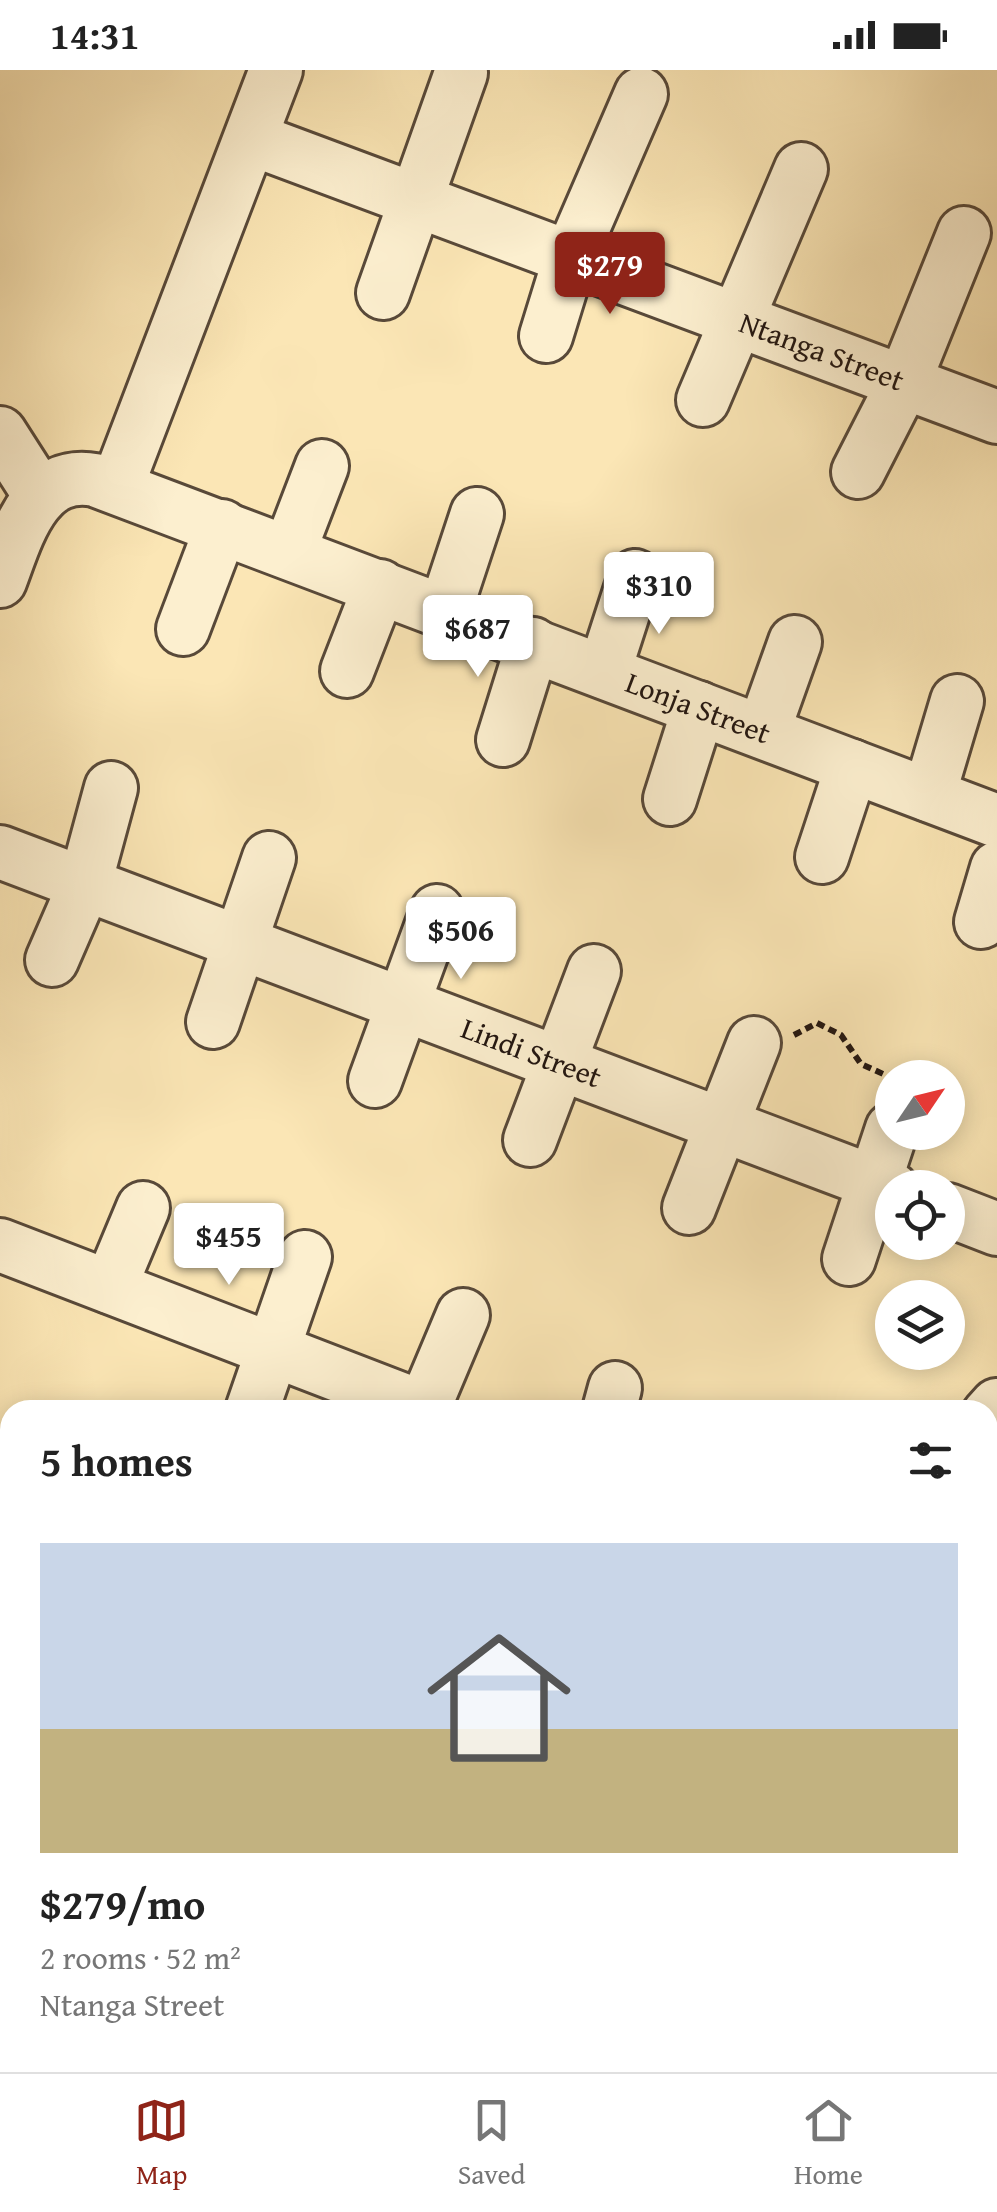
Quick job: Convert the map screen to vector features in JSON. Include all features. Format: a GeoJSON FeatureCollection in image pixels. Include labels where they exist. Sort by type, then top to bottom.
{"type":"FeatureCollection","features":[{"type":"Feature","properties":{"kind":"street"},"geometry":{"type":"LineString","coordinates":[[117,486],[276,70]]}},
{"type":"Feature","properties":{"kind":"street"},"geometry":{"type":"LineString","coordinates":[[384,292],[460,73]]}},
{"type":"Feature","properties":{"kind":"street"},"geometry":{"type":"LineString","coordinates":[[546,336],[570,258],[641,94]]}},
{"type":"Feature","properties":{"kind":"street","name":"Ntanga Street"},"geometry":{"type":"LineString","coordinates":[[252,139],[997,418]]}},
{"type":"Feature","properties":{"kind":"street"},"geometry":{"type":"LineString","coordinates":[[703,400],[740,322],[801,169]]}},
{"type":"Feature","properties":{"kind":"street"},"geometry":{"type":"LineString","coordinates":[[858,472],[904,382],[964,234]]}},
{"type":"Feature","properties":{"kind":"street"},"geometry":{"type":"LineString","coordinates":[[0,433],[51,490],[25,517],[0,581]]}},
{"type":"Feature","properties":{"kind":"street"},"geometry":{"type":"LineString","coordinates":[[289,552],[322,466]]}},
{"type":"Feature","properties":{"kind":"street","name":"Lonja Street"},"geometry":{"type":"LineString","coordinates":[[51,490],[78,477],[117,486],[997,821]]}},
{"type":"Feature","properties":{"kind":"street"},"geometry":{"type":"LineString","coordinates":[[445,610],[477,514]]}},
{"type":"Feature","properties":{"kind":"street"},"geometry":{"type":"LineString","coordinates":[[183,630],[222,526]]}},
{"type":"Feature","properties":{"kind":"street"},"geometry":{"type":"LineString","coordinates":[[604,672],[636,576]]}},
{"type":"Feature","properties":{"kind":"street"},"geometry":{"type":"LineString","coordinates":[[347,671],[380,586]]}},
{"type":"Feature","properties":{"kind":"street"},"geometry":{"type":"LineString","coordinates":[[763,732],[796,642]]}},
{"type":"Feature","properties":{"kind":"street"},"geometry":{"type":"LineString","coordinates":[[502,740],[533,644]]}},
{"type":"Feature","properties":{"kind":"street"},"geometry":{"type":"LineString","coordinates":[[929,795],[958,701]]}},
{"type":"Feature","properties":{"kind":"street"},"geometry":{"type":"LineString","coordinates":[[670,800],[700,708]]}},
{"type":"Feature","properties":{"kind":"street"},"geometry":{"type":"LineString","coordinates":[[822,857],[852,766]]}},
{"type":"Feature","properties":{"kind":"street"},"geometry":{"type":"LineString","coordinates":[[52,960],[85,884],[111,788]]}},
{"type":"Feature","properties":{"kind":"street","name":"Lindi Street"},"geometry":{"type":"LineString","coordinates":[[0,852],[875,1183]]}},
{"type":"Feature","properties":{"kind":"street"},"geometry":{"type":"LineString","coordinates":[[213,1022],[269,858]]}},
{"type":"Feature","properties":{"kind":"street"},"geometry":{"type":"LineString","coordinates":[[981,922],[997,868]]}},
{"type":"Feature","properties":{"kind":"street"},"geometry":{"type":"LineString","coordinates":[[376,1081],[437,912]]}},
{"type":"Feature","properties":{"kind":"street"},"geometry":{"type":"LineString","coordinates":[[530,1140],[594,971]]}},
{"type":"Feature","properties":{"kind":"street"},"geometry":{"type":"LineString","coordinates":[[689,1208],[754,1043]]}},
{"type":"Feature","properties":{"kind":"street"},"geometry":{"type":"LineString","coordinates":[[848,1258],[875,1204]]}},
{"type":"Feature","properties":{"kind":"street"},"geometry":{"type":"LineString","coordinates":[[110,1287],[143,1208]]}},
{"type":"Feature","properties":{"kind":"street"},"geometry":{"type":"LineString","coordinates":[[965,1216],[997,1228]]}},
{"type":"Feature","properties":{"kind":"street"},"geometry":{"type":"LineString","coordinates":[[0,1246],[402,1400]]}},
{"type":"Feature","properties":{"kind":"street"},"geometry":{"type":"LineString","coordinates":[[255,1400],[306,1257]]}},
{"type":"Feature","properties":{"kind":"street"},"geometry":{"type":"LineString","coordinates":[[429,1400],[463,1316]]}},
{"type":"Feature","properties":{"kind":"path"},"geometry":{"type":"LineString","coordinates":[[754,1043],[784,1040],[817,1024],[841,1036],[862,1064],[875,1070]]}}]}
